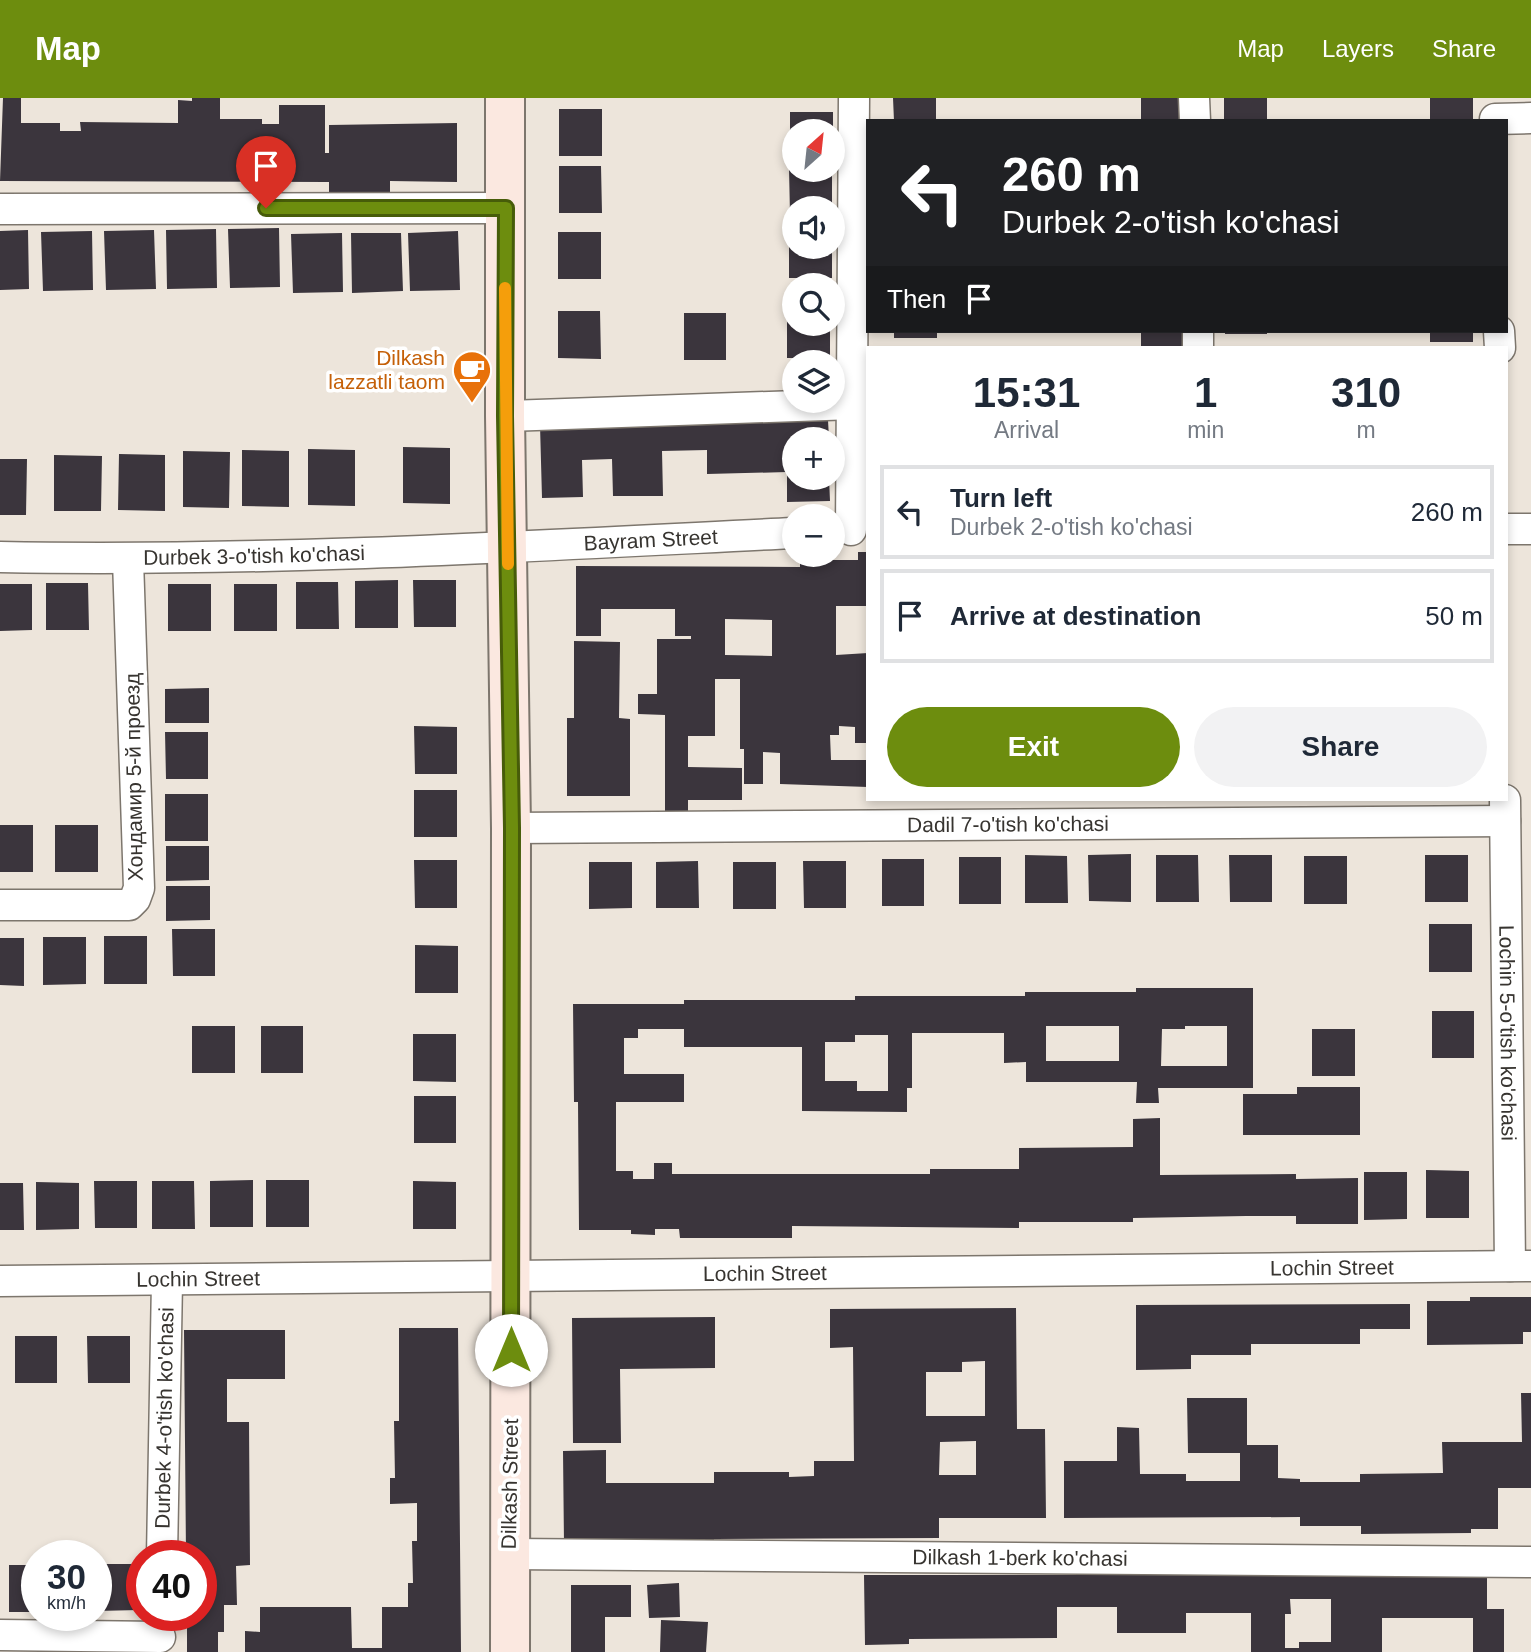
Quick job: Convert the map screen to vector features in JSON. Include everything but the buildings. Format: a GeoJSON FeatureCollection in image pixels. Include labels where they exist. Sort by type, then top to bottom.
{"type":"FeatureCollection","features":[{"type":"Feature","properties":{"kind":"street","name":"Dilkash Street"},"geometry":{"type":"LineString","coordinates":[[505,98],[505,416],[512,828],[510,1652]]}},
{"type":"Feature","properties":{"kind":"street"},"geometry":{"type":"LineString","coordinates":[[851,531],[854,98]]}},
{"type":"Feature","properties":{"kind":"street"},"geometry":{"type":"LineString","coordinates":[[1194,98],[1195,119]]}},
{"type":"Feature","properties":{"kind":"street"},"geometry":{"type":"LineString","coordinates":[[1495,112],[1531,118]]}},
{"type":"Feature","properties":{"kind":"street"},"geometry":{"type":"LineString","coordinates":[[0,209],[506,208]]}},
{"type":"Feature","properties":{"kind":"street"},"geometry":{"type":"LineString","coordinates":[[505,416],[853,404]]}},
{"type":"Feature","properties":{"kind":"street"},"geometry":{"type":"LineString","coordinates":[[1508,529],[1531,529]]}},
{"type":"Feature","properties":{"kind":"street","name":"Bayram Street"},"geometry":{"type":"LineString","coordinates":[[508,547],[782,534]]}},
{"type":"Feature","properties":{"kind":"street","name":"Durbek 3-o'tish ko'chasi"},"geometry":{"type":"LineString","coordinates":[[0,557],[128,560],[508,547]]}},
{"type":"Feature","properties":{"kind":"street","name":"Хондамир 5-й проезд"},"geometry":{"type":"LineString","coordinates":[[0,905],[129,905],[135,899],[139,888],[128,560]]}},
{"type":"Feature","properties":{"kind":"street","name":"Dadil 7-o'tish ko'chasi"},"geometry":{"type":"LineString","coordinates":[[512,828],[1505,810]]}},
{"type":"Feature","properties":{"kind":"street","name":"Lochin 5-o'tish ko'chasi"},"geometry":{"type":"LineString","coordinates":[[1505,810],[1520,1266]]}},
{"type":"Feature","properties":{"kind":"street","name":"Lochin Street"},"geometry":{"type":"LineString","coordinates":[[0,1281],[1520,1266]]}},
{"type":"Feature","properties":{"kind":"street","name":"Durbek 4-o'tish ko'chasi"},"geometry":{"type":"LineString","coordinates":[[162,1540],[167,1281]]}},
{"type":"Feature","properties":{"kind":"street","name":"Dilkash 1-berk ko'chasi"},"geometry":{"type":"LineString","coordinates":[[509,1554],[1531,1562]]}},
{"type":"Feature","properties":{"kind":"street"},"geometry":{"type":"LineString","coordinates":[[0,1635],[160,1635]]}},
{"type":"Feature","properties":{"kind":"slow traffic"},"geometry":{"type":"LineString","coordinates":[[505,288],[508,564]]}},
{"type":"Feature","properties":{"kind":"place","name":"Dilkash lazzatli taom"},"geometry":{"type":"Point","coordinates":[472,404]}},
{"type":"Feature","properties":{"kind":"route"},"geometry":{"type":"LineString","coordinates":[[266,208],[506,208],[505,416],[512,828],[511,1350]]}}]}
